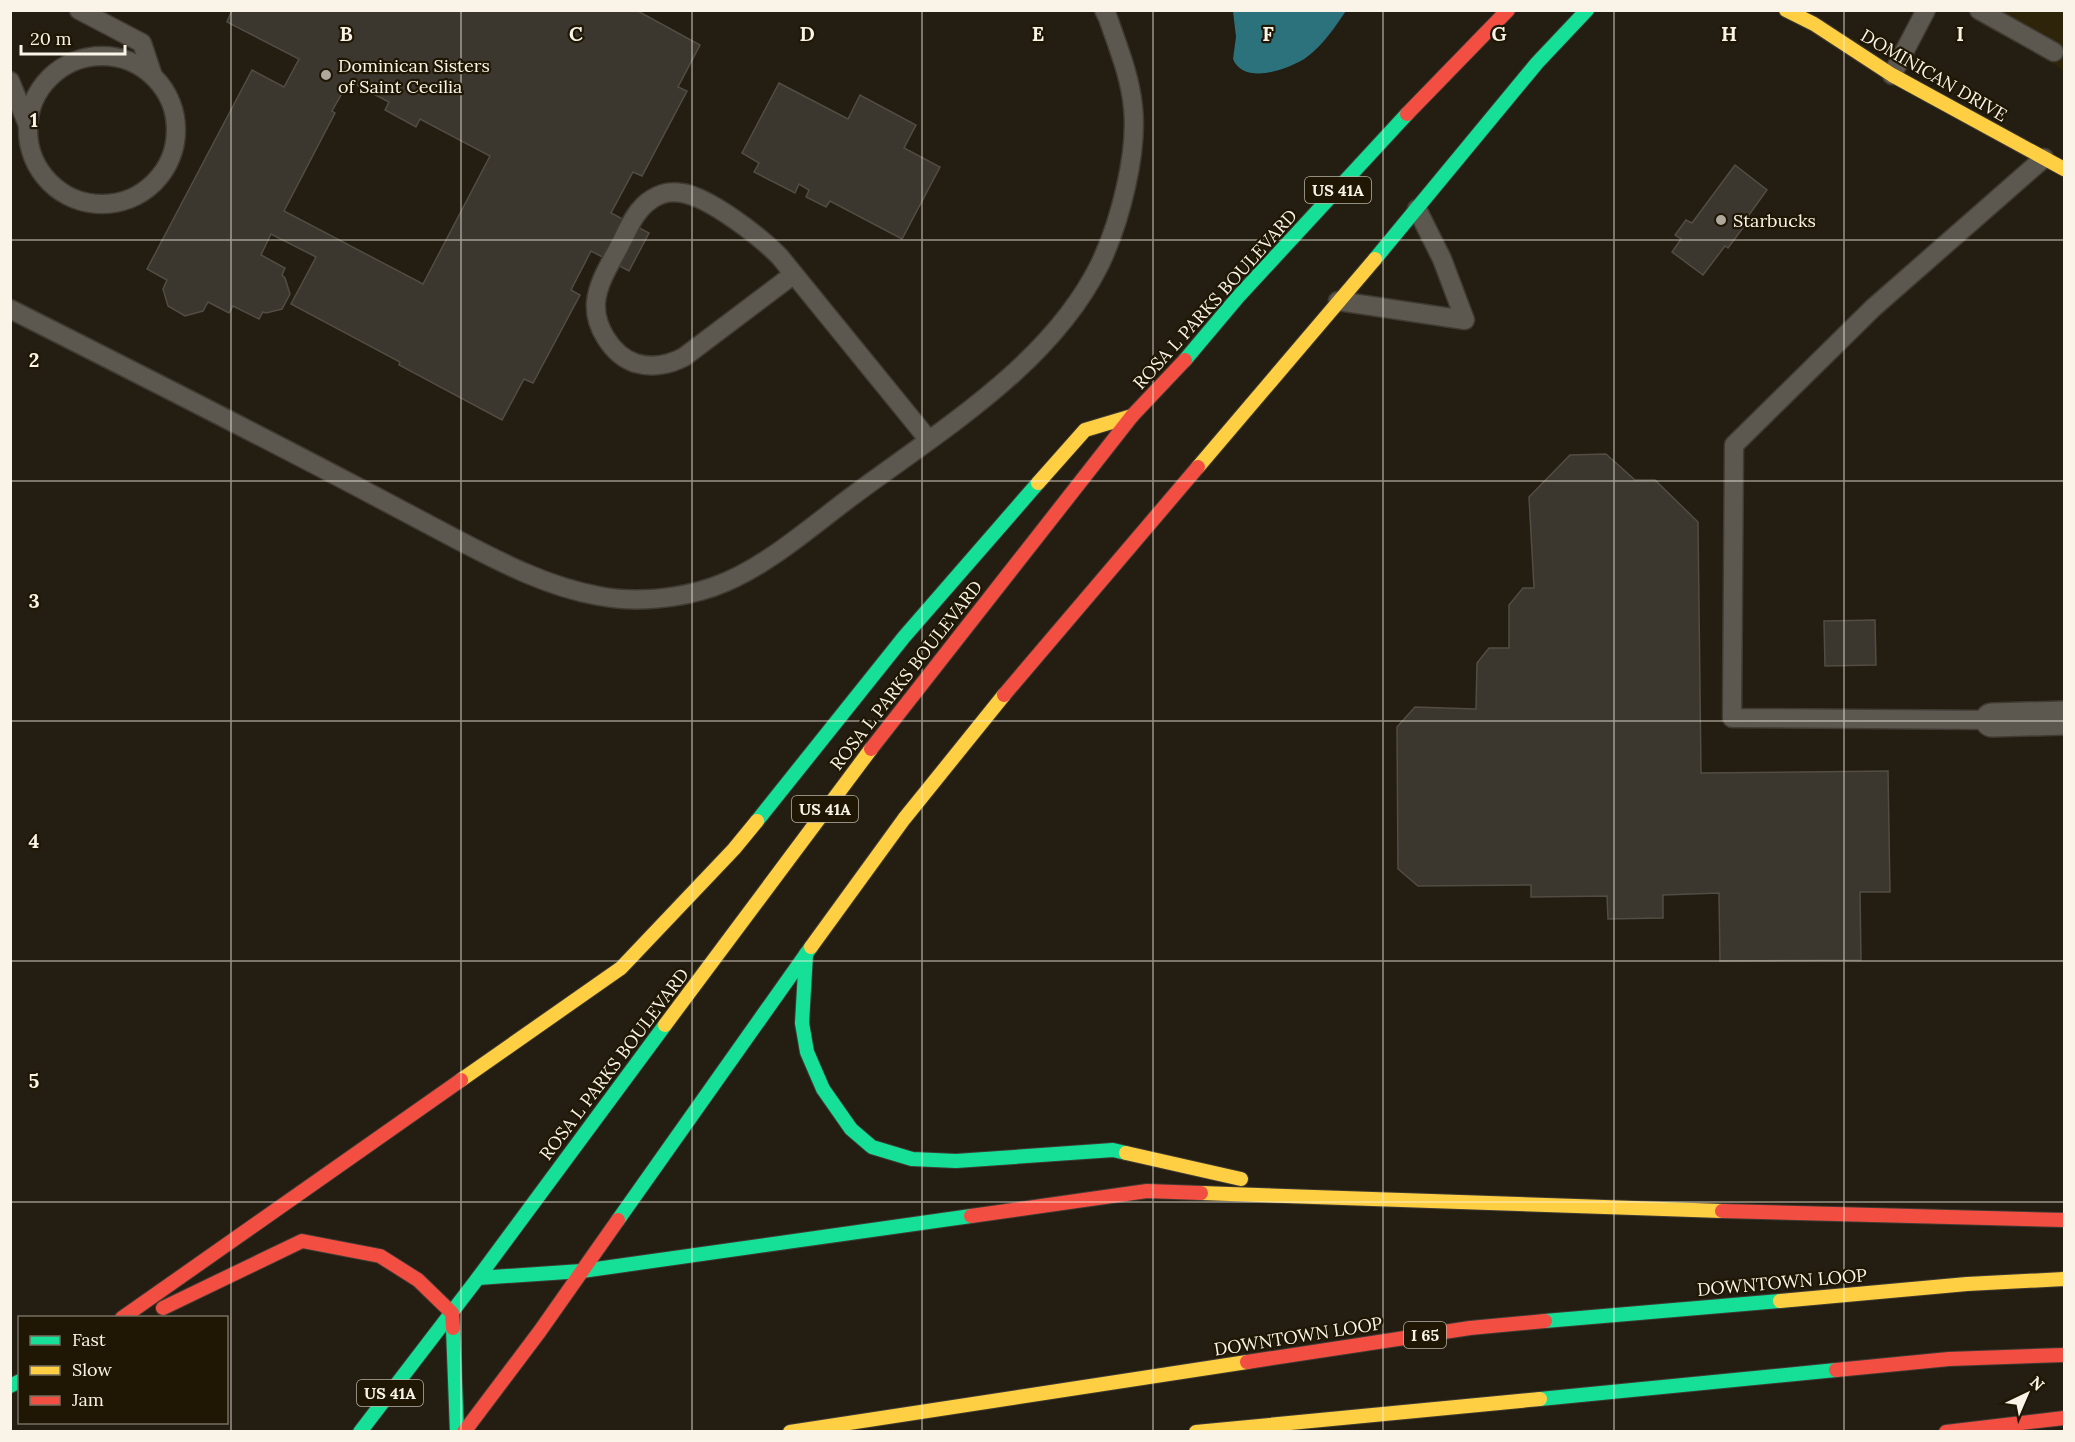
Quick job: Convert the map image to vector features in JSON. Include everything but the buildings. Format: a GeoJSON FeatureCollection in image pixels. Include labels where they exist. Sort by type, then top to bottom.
{"type":"FeatureCollection","features":[{"type":"Feature","properties":{"kind":"main road"},"geometry":{"type":"LineString","coordinates":[[1489,30],[1494,10]]}},
{"type":"Feature","properties":{"kind":"main road","name":"ROSA L PARKS BOULEVARD"},"geometry":{"type":"LineString","coordinates":[[360,1431],[452,1313],[836,794],[1132,416],[1191,354],[1238,297],[1415,106],[1508,10]]}},
{"type":"Feature","properties":{"kind":"main road"},"geometry":{"type":"LineString","coordinates":[[464,1431],[540,1331],[904,819],[1013,684],[1417,209],[1537,63],[1587,10]]}},
{"type":"Feature","properties":{"kind":"main road","name":"DOMINICAN DRIVE"},"geometry":{"type":"LineString","coordinates":[[1786,10],[1814,24],[1892,75],[2064,168]]}},
{"type":"Feature","properties":{"kind":"main road"},"geometry":{"type":"LineString","coordinates":[[1804,10],[1814,24]]}},
{"type":"Feature","properties":{"kind":"main road"},"geometry":{"type":"LineString","coordinates":[[123,1316],[621,968],[734,849],[904,637],[1085,430],[1132,416]]}},
{"type":"Feature","properties":{"kind":"main road"},"geometry":{"type":"LineString","coordinates":[[806,954],[802,1023],[807,1052],[823,1089],[851,1129],[872,1147],[912,1159],[956,1161],[1113,1150],[1316,1196]]}},
{"type":"Feature","properties":{"kind":"main road"},"geometry":{"type":"LineString","coordinates":[[478,1278],[582,1271],[1147,1191],[1517,1205],[2064,1220]]}},
{"type":"Feature","properties":{"kind":"main road"},"geometry":{"type":"LineString","coordinates":[[146,1316],[302,1241],[380,1256],[418,1280],[452,1313],[457,1431]]}},
{"type":"Feature","properties":{"kind":"main road","name":"DOWNTOWN LOOP"},"geometry":{"type":"LineString","coordinates":[[790,1431],[1470,1328],[1967,1284],[2064,1279]]}},
{"type":"Feature","properties":{"kind":"main road"},"geometry":{"type":"LineString","coordinates":[[1196,1431],[1949,1359],[2064,1355]]}},
{"type":"Feature","properties":{"kind":"main road"},"geometry":{"type":"LineString","coordinates":[[1946,1431],[2064,1418]]}},
{"type":"Feature","properties":{"kind":"street"},"geometry":{"type":"LineString","coordinates":[[1992,720],[2064,718]]}},
{"type":"Feature","properties":{"kind":"lane"},"geometry":{"type":"LineString","coordinates":[[10,81],[28,127],[34,160],[59,190],[76,199],[110,204],[140,194],[156,181],[166,167],[175,147],[175,115],[170,100],[153,76],[142,43],[79,10]]}},
{"type":"Feature","properties":{"kind":"lane"},"geometry":{"type":"LineString","coordinates":[[10,309],[535,578],[576,591],[615,599],[650,599],[682,595],[712,587],[761,564],[989,394],[1036,353],[1077,302],[1099,266],[1115,226],[1134,138],[1130,85],[1104,10]]}},
{"type":"Feature","properties":{"kind":"lane"},"geometry":{"type":"LineString","coordinates":[[1892,75],[1926,10]]}},
{"type":"Feature","properties":{"kind":"lane"},"geometry":{"type":"LineString","coordinates":[[1978,10],[2055,52]]}},
{"type":"Feature","properties":{"kind":"lane"},"geometry":{"type":"LineString","coordinates":[[28,127],[31,108],[41,88],[55,73],[72,62],[90,57],[117,57],[137,65],[153,76]]}},
{"type":"Feature","properties":{"kind":"lane"},"geometry":{"type":"LineString","coordinates":[[1992,720],[1732,718],[1734,445],[1873,308],[2044,158]]}},
{"type":"Feature","properties":{"kind":"lane"},"geometry":{"type":"LineString","coordinates":[[794,274],[684,357],[667,364],[635,363],[625,357],[604,335],[597,319],[597,294],[634,217],[652,198],[670,192],[694,196],[731,217],[767,243],[794,274],[928,439]]}},
{"type":"Feature","properties":{"kind":"lane"},"geometry":{"type":"LineString","coordinates":[[1338,301],[1466,320],[1442,259],[1417,209]]}},
{"type":"Feature","properties":{"kind":"shaded area"},"geometry":{"type":"Polygon","coordinates":[[[1972,11],[2064,11],[2064,71],[1972,11]]]}},
{"type":"Feature","properties":{"kind":"water"},"geometry":{"type":"Polygon","coordinates":[[[1233,10],[1346,11],[1323,41],[1307,57],[1279,70],[1257,73],[1247,72],[1233,59],[1236,37],[1233,10]]]}},
{"type":"Feature","properties":{"kind":"traffic: fast"},"geometry":{"type":"LineString","coordinates":[[1375,259],[1537,63],[1587,10]]}},
{"type":"Feature","properties":{"kind":"traffic: fast"},"geometry":{"type":"LineString","coordinates":[[1185,360],[1238,297],[1407,114]]}},
{"type":"Feature","properties":{"kind":"traffic: fast"},"geometry":{"type":"LineString","coordinates":[[757,821],[904,637],[1038,483]]}},
{"type":"Feature","properties":{"kind":"traffic: fast"},"geometry":{"type":"LineString","coordinates":[[618,1220],[811,947]]}},
{"type":"Feature","properties":{"kind":"traffic: fast"},"geometry":{"type":"LineString","coordinates":[[806,954],[802,1023],[807,1052],[823,1089],[851,1129],[872,1147],[912,1159],[956,1161],[1113,1150],[1126,1153]]}},
{"type":"Feature","properties":{"kind":"traffic: fast"},"geometry":{"type":"LineString","coordinates":[[360,1432],[478,1278],[665,1025]]}},
{"type":"Feature","properties":{"kind":"traffic: fast"},"geometry":{"type":"LineString","coordinates":[[478,1278],[582,1271],[971,1216]]}},
{"type":"Feature","properties":{"kind":"traffic: fast"},"geometry":{"type":"LineString","coordinates":[[1545,1321],[1780,1301]]}},
{"type":"Feature","properties":{"kind":"traffic: fast"},"geometry":{"type":"LineString","coordinates":[[453,1328],[457,1432]]}},
{"type":"Feature","properties":{"kind":"traffic: fast"},"geometry":{"type":"LineString","coordinates":[[1540,1399],[1836,1370]]}},
{"type":"Feature","properties":{"kind":"traffic: fast"},"geometry":{"type":"LineString","coordinates":[[10,1386],[18,1382]]}},
{"type":"Feature","properties":{"kind":"traffic: slow"},"geometry":{"type":"LineString","coordinates":[[1786,10],[1814,24],[1892,75],[2064,169]]}},
{"type":"Feature","properties":{"kind":"traffic: slow"},"geometry":{"type":"LineString","coordinates":[[1198,467],[1375,259]]}},
{"type":"Feature","properties":{"kind":"traffic: slow"},"geometry":{"type":"LineString","coordinates":[[1038,483],[1085,430],[1132,416]]}},
{"type":"Feature","properties":{"kind":"traffic: slow"},"geometry":{"type":"LineString","coordinates":[[811,947],[904,819],[1004,695]]}},
{"type":"Feature","properties":{"kind":"traffic: slow"},"geometry":{"type":"LineString","coordinates":[[665,1025],[871,749]]}},
{"type":"Feature","properties":{"kind":"traffic: slow"},"geometry":{"type":"LineString","coordinates":[[461,1080],[621,968],[734,849],[757,821]]}},
{"type":"Feature","properties":{"kind":"traffic: slow"},"geometry":{"type":"LineString","coordinates":[[1126,1153],[1241,1179]]}},
{"type":"Feature","properties":{"kind":"traffic: slow"},"geometry":{"type":"LineString","coordinates":[[1201,1193],[1722,1211]]}},
{"type":"Feature","properties":{"kind":"traffic: slow"},"geometry":{"type":"LineString","coordinates":[[1780,1301],[1967,1284],[2064,1279]]}},
{"type":"Feature","properties":{"kind":"traffic: slow"},"geometry":{"type":"LineString","coordinates":[[790,1432],[1247,1362]]}},
{"type":"Feature","properties":{"kind":"traffic: slow"},"geometry":{"type":"LineString","coordinates":[[1196,1432],[1540,1399]]}},
{"type":"Feature","properties":{"kind":"traffic: jam"},"geometry":{"type":"LineString","coordinates":[[1407,114],[1508,10]]}},
{"type":"Feature","properties":{"kind":"traffic: jam"},"geometry":{"type":"LineString","coordinates":[[871,749],[1132,416],[1185,360]]}},
{"type":"Feature","properties":{"kind":"traffic: jam"},"geometry":{"type":"LineString","coordinates":[[1004,695],[1198,467]]}},
{"type":"Feature","properties":{"kind":"traffic: jam"},"geometry":{"type":"LineString","coordinates":[[125,1316],[461,1080]]}},
{"type":"Feature","properties":{"kind":"traffic: jam"},"geometry":{"type":"LineString","coordinates":[[971,1216],[1147,1191],[1201,1193]]}},
{"type":"Feature","properties":{"kind":"traffic: jam"},"geometry":{"type":"LineString","coordinates":[[1722,1211],[2064,1220]]}},
{"type":"Feature","properties":{"kind":"traffic: jam"},"geometry":{"type":"LineString","coordinates":[[464,1432],[540,1331],[618,1220]]}},
{"type":"Feature","properties":{"kind":"traffic: jam"},"geometry":{"type":"LineString","coordinates":[[163,1308],[302,1241],[380,1256],[418,1280],[452,1313],[453,1328]]}},
{"type":"Feature","properties":{"kind":"traffic: jam"},"geometry":{"type":"LineString","coordinates":[[1247,1362],[1470,1328],[1545,1321]]}},
{"type":"Feature","properties":{"kind":"traffic: jam"},"geometry":{"type":"LineString","coordinates":[[1836,1370],[1949,1359],[2064,1355]]}},
{"type":"Feature","properties":{"kind":"traffic: jam"},"geometry":{"type":"LineString","coordinates":[[1946,1432],[2064,1418]]}},
{"type":"Feature","properties":{"kind":"place","name":"Dominican Sisters of Saint Cecilia"},"geometry":{"type":"Point","coordinates":[326,75]}},
{"type":"Feature","properties":{"kind":"place","name":"Starbucks"},"geometry":{"type":"Point","coordinates":[1721,220]}}]}
